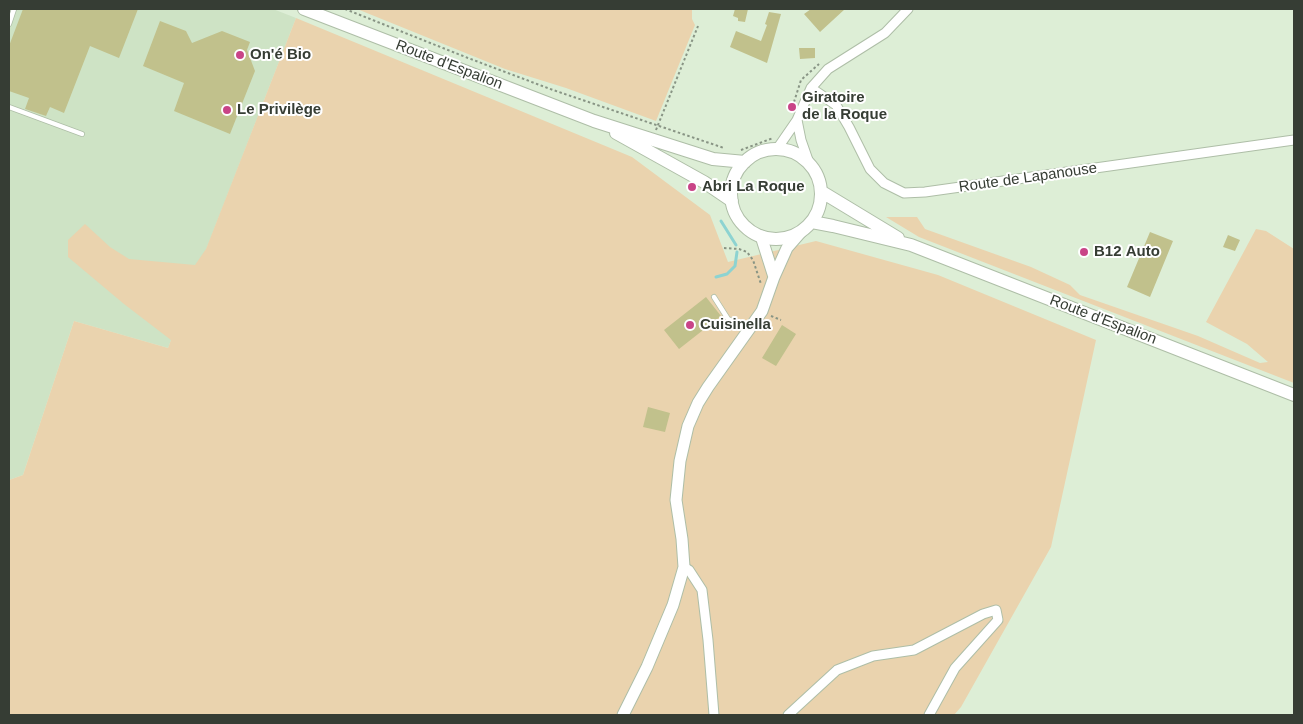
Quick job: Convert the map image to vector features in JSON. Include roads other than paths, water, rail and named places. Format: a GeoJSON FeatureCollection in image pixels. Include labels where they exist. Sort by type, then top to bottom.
{"type":"FeatureCollection","features":[{"type":"Feature","properties":{"kind":"main road","name":"Route d'Espalion"},"geometry":{"type":"LineString","coordinates":[[304,9],[594,121],[704,182],[732,201]]}},
{"type":"Feature","properties":{"kind":"main road","name":"Route d'Espalion"},"geometry":{"type":"LineString","coordinates":[[594,121],[655,132],[713,159],[744,162]]}},
{"type":"Feature","properties":{"kind":"main road"},"geometry":{"type":"LineString","coordinates":[[776,143],[809,163],[818,177],[822,192],[819,208],[812,222],[801,232],[786,238],[769,238],[753,233],[742,223],[734,209],[731,193],[735,176],[744,162],[776,143]]}},
{"type":"Feature","properties":{"kind":"main road","name":"Route d'Espalion"},"geometry":{"type":"LineString","coordinates":[[822,192],[911,245]]}},
{"type":"Feature","properties":{"kind":"main road","name":"Route d'Espalion"},"geometry":{"type":"LineString","coordinates":[[812,222],[911,245],[1294,394]]}},
{"type":"Feature","properties":{"kind":"street"},"geometry":{"type":"LineString","coordinates":[[776,143],[797,120],[811,88],[828,69],[885,33],[908,9]]}},
{"type":"Feature","properties":{"kind":"street","name":"Route de Lapanouse"},"geometry":{"type":"LineString","coordinates":[[811,88],[836,106],[870,169],[884,183],[904,193],[926,192],[1294,140]]}},
{"type":"Feature","properties":{"kind":"street"},"geometry":{"type":"LineString","coordinates":[[797,120],[801,140],[809,163]]}},
{"type":"Feature","properties":{"kind":"street"},"geometry":{"type":"LineString","coordinates":[[623,715],[647,667],[673,605],[684,567],[676,500],[680,461],[688,426],[698,403],[708,387],[762,311],[787,248],[801,232]]}},
{"type":"Feature","properties":{"kind":"street"},"geometry":{"type":"LineString","coordinates":[[760,236],[774,277]]}},
{"type":"Feature","properties":{"kind":"street"},"geometry":{"type":"LineString","coordinates":[[684,567],[689,570],[702,590],[714,715]]}},
{"type":"Feature","properties":{"kind":"street"},"geometry":{"type":"LineString","coordinates":[[788,715],[837,670],[873,656],[914,650],[983,614],[996,610],[998,620],[955,668],[929,715]]}},
{"type":"Feature","properties":{"kind":"lane"},"geometry":{"type":"LineString","coordinates":[[9,24],[14,9]]}},
{"type":"Feature","properties":{"kind":"lane"},"geometry":{"type":"LineString","coordinates":[[9,107],[82,134]]}},
{"type":"Feature","properties":{"kind":"lane"},"geometry":{"type":"LineString","coordinates":[[714,296],[728,319],[750,329]]}},
{"type":"Feature","properties":{"kind":"waterway"},"geometry":{"type":"LineString","coordinates":[[721,221],[736,245]]}},
{"type":"Feature","properties":{"kind":"waterway"},"geometry":{"type":"LineString","coordinates":[[716,277],[727,274],[735,266],[737,252]]}},
{"type":"Feature","properties":{"kind":"place","name":"On'é Bio"},"geometry":{"type":"Point","coordinates":[240,55]}},
{"type":"Feature","properties":{"kind":"place","name":"Giratoire de la Roque"},"geometry":{"type":"Point","coordinates":[792,107]}},
{"type":"Feature","properties":{"kind":"place","name":"Le Privilège"},"geometry":{"type":"Point","coordinates":[227,110]}},
{"type":"Feature","properties":{"kind":"place","name":"Abri La Roque"},"geometry":{"type":"Point","coordinates":[692,187]}},
{"type":"Feature","properties":{"kind":"place","name":"B12 Auto"},"geometry":{"type":"Point","coordinates":[1084,252]}},
{"type":"Feature","properties":{"kind":"place","name":"Cuisinella"},"geometry":{"type":"Point","coordinates":[690,325]}}]}
